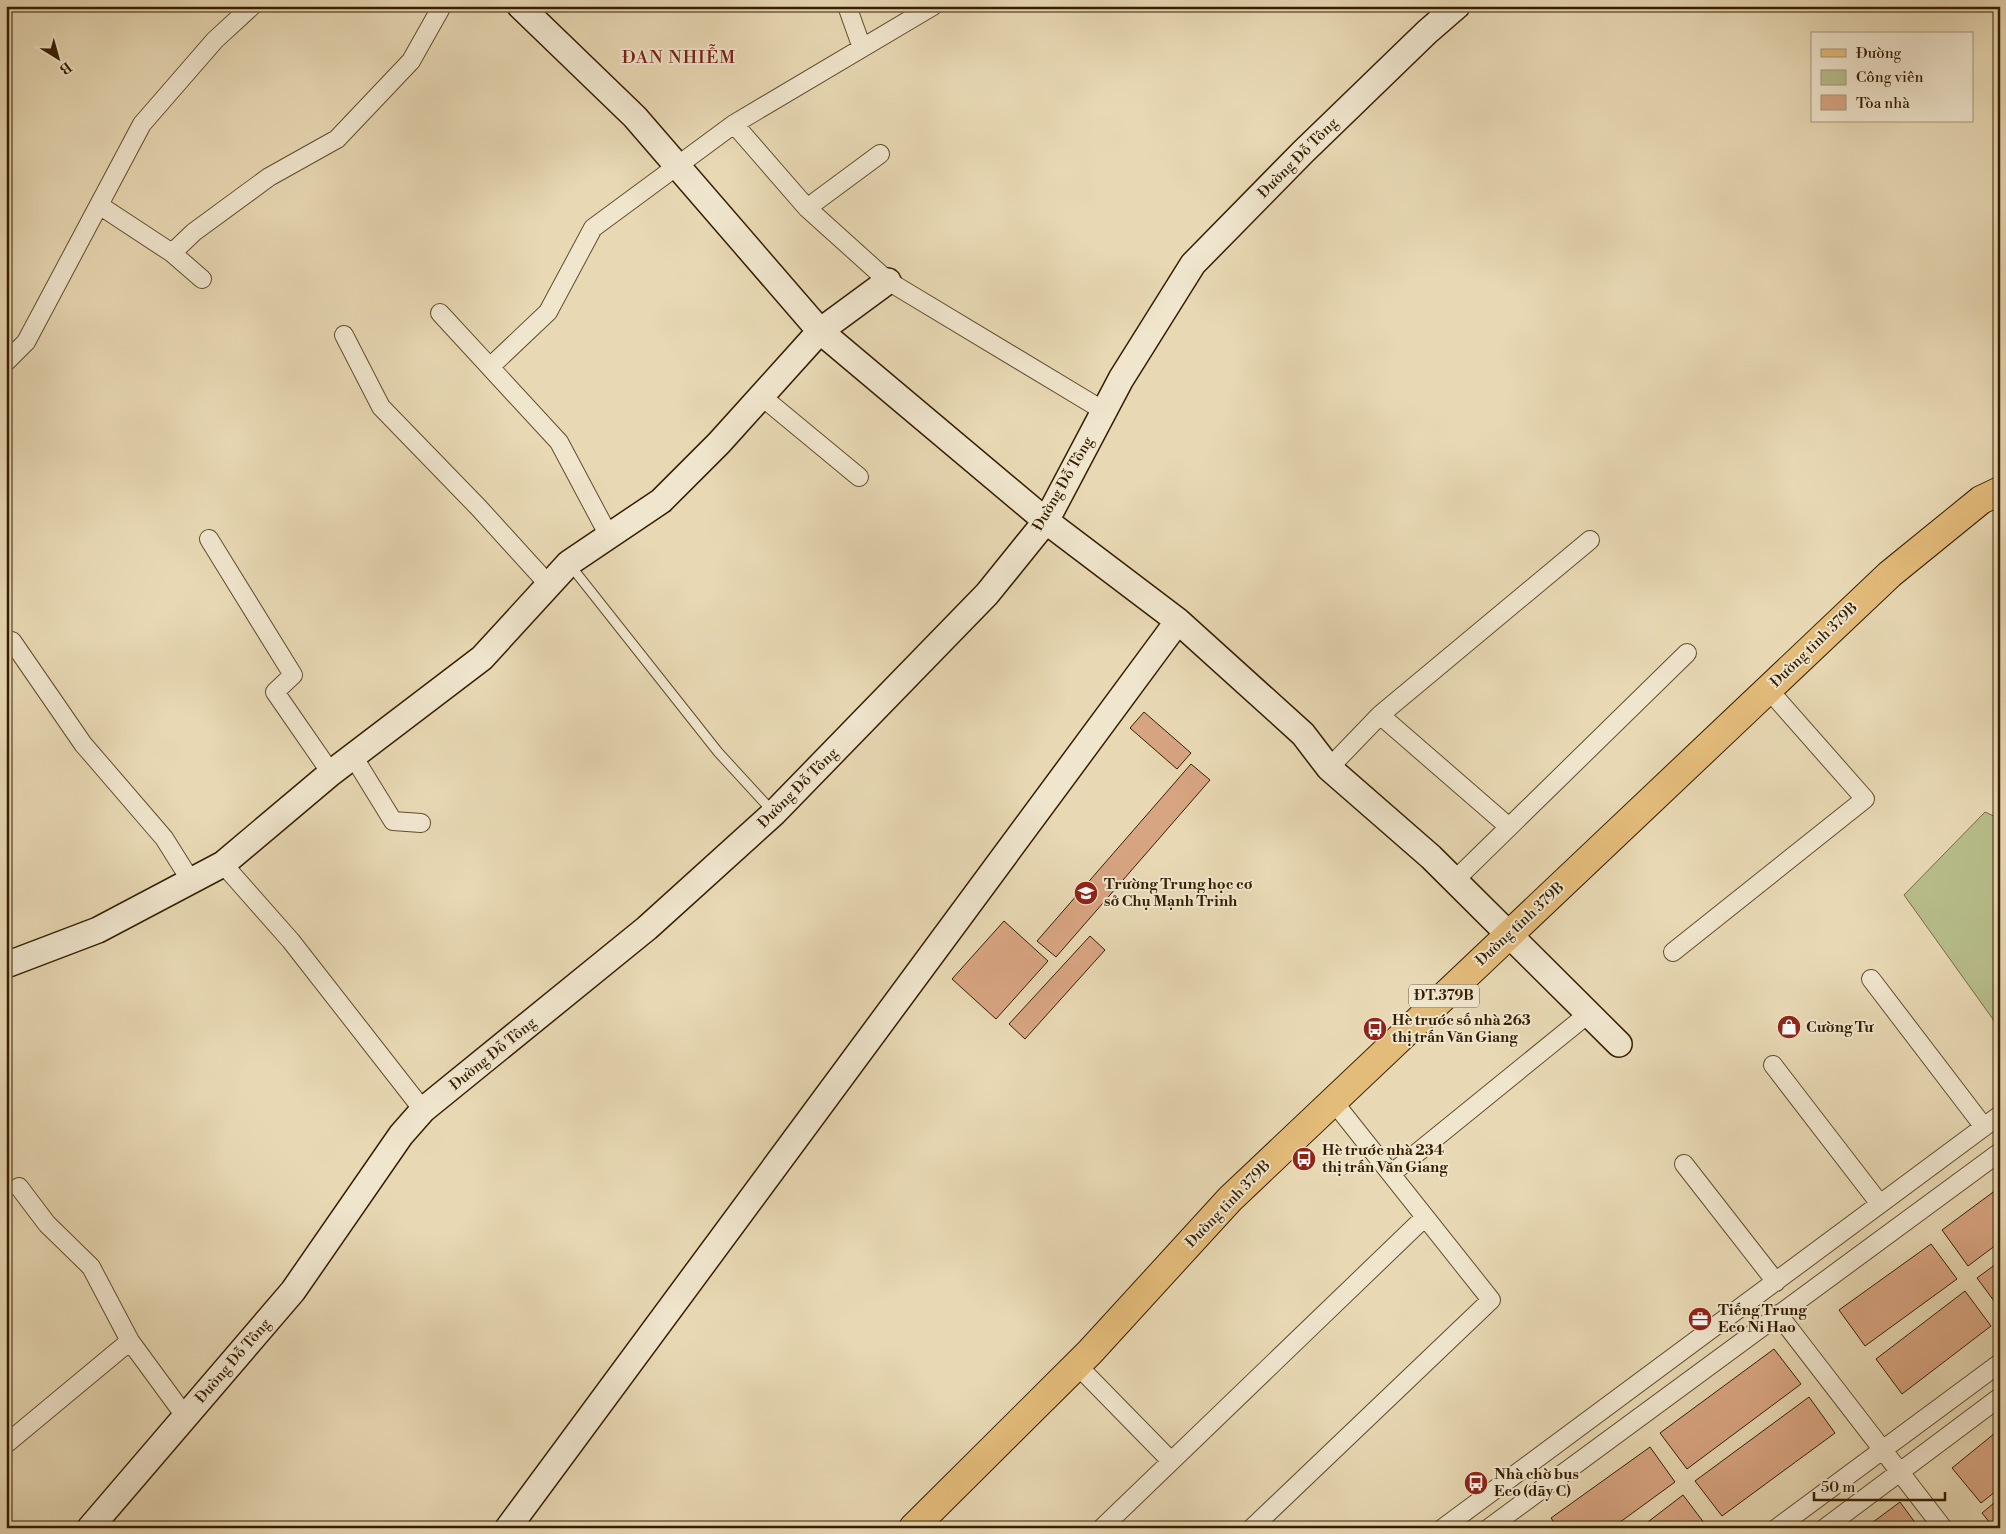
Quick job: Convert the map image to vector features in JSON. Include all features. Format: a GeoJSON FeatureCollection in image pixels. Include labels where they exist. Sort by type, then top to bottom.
{"type":"FeatureCollection","features":[{"type":"Feature","properties":{"kind":"main road","name":"Đường tỉnh 379B"},"geometry":{"type":"LineString","coordinates":[[913,1528],[1077,1365],[1230,1199],[1890,574],[1980,500],[2000,491]]}},
{"type":"Feature","properties":{"kind":"street"},"geometry":{"type":"LineString","coordinates":[[6,362],[26,342],[142,124],[215,40],[252,6]]}},
{"type":"Feature","properties":{"kind":"street"},"geometry":{"type":"LineString","coordinates":[[172,253],[194,232],[269,177],[337,139],[411,61],[442,6]]}},
{"type":"Feature","properties":{"kind":"street"},"geometry":{"type":"LineString","coordinates":[[520,6],[635,117],[820,331],[1046,521],[1178,621],[1303,734],[1329,768],[1432,857],[1619,1044]]}},
{"type":"Feature","properties":{"kind":"street"},"geometry":{"type":"LineString","coordinates":[[847,6],[862,48]]}},
{"type":"Feature","properties":{"kind":"street"},"geometry":{"type":"LineString","coordinates":[[490,367],[548,312],[593,228],[734,124],[932,6]]}},
{"type":"Feature","properties":{"kind":"street","name":"Đường Đỗ Tông"},"geometry":{"type":"LineString","coordinates":[[90,1528],[293,1291],[401,1135],[423,1110],[647,928],[774,813],[988,594],[1046,521],[1121,380],[1193,264],[1303,152],[1427,32],[1457,6]]}},
{"type":"Feature","properties":{"kind":"street"},"geometry":{"type":"LineString","coordinates":[[734,124],[807,208],[888,281],[1104,411]]}},
{"type":"Feature","properties":{"kind":"street"},"geometry":{"type":"LineString","coordinates":[[807,208],[880,154]]}},
{"type":"Feature","properties":{"kind":"street"},"geometry":{"type":"LineString","coordinates":[[99,205],[172,253],[202,279]]}},
{"type":"Feature","properties":{"kind":"street"},"geometry":{"type":"LineString","coordinates":[[6,965],[98,930],[222,864],[331,773],[482,658],[569,563],[661,501],[719,443],[820,331],[888,281]]}},
{"type":"Feature","properties":{"kind":"street"},"geometry":{"type":"LineString","coordinates":[[440,313],[559,442],[609,536]]}},
{"type":"Feature","properties":{"kind":"street"},"geometry":{"type":"LineString","coordinates":[[344,335],[381,406],[479,508],[549,585]]}},
{"type":"Feature","properties":{"kind":"street"},"geometry":{"type":"LineString","coordinates":[[761,396],[859,477]]}},
{"type":"Feature","properties":{"kind":"street"},"geometry":{"type":"LineString","coordinates":[[209,540],[293,675],[275,692],[331,773]]}},
{"type":"Feature","properties":{"kind":"street"},"geometry":{"type":"LineString","coordinates":[[1329,768],[1380,715],[1590,540]]}},
{"type":"Feature","properties":{"kind":"street"},"geometry":{"type":"LineString","coordinates":[[508,1528],[1178,621]]}},
{"type":"Feature","properties":{"kind":"street"},"geometry":{"type":"LineString","coordinates":[[12,641],[83,744],[164,838],[190,881]]}},
{"type":"Feature","properties":{"kind":"street"},"geometry":{"type":"LineString","coordinates":[[1454,881],[1687,653]]}},
{"type":"Feature","properties":{"kind":"street"},"geometry":{"type":"LineString","coordinates":[[1674,952],[1865,800],[1768,689]]}},
{"type":"Feature","properties":{"kind":"street"},"geometry":{"type":"LineString","coordinates":[[1380,715],[1509,827]]}},
{"type":"Feature","properties":{"kind":"street"},"geometry":{"type":"LineString","coordinates":[[353,756],[393,821],[422,823]]}},
{"type":"Feature","properties":{"kind":"street"},"geometry":{"type":"LineString","coordinates":[[222,864],[291,941],[423,1110]]}},
{"type":"Feature","properties":{"kind":"street"},"geometry":{"type":"LineString","coordinates":[[1871,979],[1984,1127]]}},
{"type":"Feature","properties":{"kind":"street"},"geometry":{"type":"LineString","coordinates":[[1391,1174],[1588,1014]]}},
{"type":"Feature","properties":{"kind":"street"},"geometry":{"type":"LineString","coordinates":[[1773,1065],[1880,1204]]}},
{"type":"Feature","properties":{"kind":"street"},"geometry":{"type":"LineString","coordinates":[[1252,1528],[1491,1300],[1333,1101]]}},
{"type":"Feature","properties":{"kind":"street"},"geometry":{"type":"LineString","coordinates":[[1443,1528],[2000,1116]]}},
{"type":"Feature","properties":{"kind":"street"},"geometry":{"type":"LineString","coordinates":[[1490,1528],[2000,1152]]}},
{"type":"Feature","properties":{"kind":"street"},"geometry":{"type":"LineString","coordinates":[[1684,1164],[1776,1282]]}},
{"type":"Feature","properties":{"kind":"street"},"geometry":{"type":"LineString","coordinates":[[19,1187],[47,1224],[91,1267],[130,1341],[185,1416]]}},
{"type":"Feature","properties":{"kind":"street"},"geometry":{"type":"LineString","coordinates":[[1102,1528],[1425,1217]]}},
{"type":"Feature","properties":{"kind":"street"},"geometry":{"type":"LineString","coordinates":[[1778,1314],[1943,1528]]}},
{"type":"Feature","properties":{"kind":"street"},"geometry":{"type":"LineString","coordinates":[[6,1444],[130,1341]]}},
{"type":"Feature","properties":{"kind":"street"},"geometry":{"type":"LineString","coordinates":[[1777,1528],[2000,1363]]}},
{"type":"Feature","properties":{"kind":"street"},"geometry":{"type":"LineString","coordinates":[[1077,1365],[1172,1461]]}},
{"type":"Feature","properties":{"kind":"street"},"geometry":{"type":"LineString","coordinates":[[1825,1528],[2000,1397]]}},
{"type":"Feature","properties":{"kind":"street"},"geometry":{"type":"LineString","coordinates":[[1468,1509],[1482,1528]]}},
{"type":"Feature","properties":{"kind":"lane"},"geometry":{"type":"LineString","coordinates":[[569,563],[718,752],[774,813]]}},
{"type":"Feature","properties":{"kind":"green space"},"geometry":{"type":"Polygon","coordinates":[[[1985,812],[2000,819],[2000,1029],[1904,895],[1985,812]]]}},
{"type":"Feature","properties":{"kind":"building"},"geometry":{"type":"Polygon","coordinates":[[[1144,712],[1191,753],[1177,769],[1130,728],[1144,712]]]}},
{"type":"Feature","properties":{"kind":"building"},"geometry":{"type":"Polygon","coordinates":[[[1191,764],[1210,780],[1056,957],[1037,941],[1191,764]]]}},
{"type":"Feature","properties":{"kind":"building"},"geometry":{"type":"Polygon","coordinates":[[[1004,921],[1048,961],[996,1019],[952,979],[1004,921]]]}},
{"type":"Feature","properties":{"kind":"building"},"geometry":{"type":"Polygon","coordinates":[[[1090,936],[1105,950],[1025,1039],[1009,1024],[1090,936]]]}},
{"type":"Feature","properties":{"kind":"building"},"geometry":{"type":"Polygon","coordinates":[[[2000,1187],[2000,1242],[1968,1266],[1942,1230],[2000,1187]]]}},
{"type":"Feature","properties":{"kind":"building"},"geometry":{"type":"Polygon","coordinates":[[[1931,1244],[1957,1279],[1865,1346],[1839,1310],[1931,1244]]]}},
{"type":"Feature","properties":{"kind":"building"},"geometry":{"type":"Polygon","coordinates":[[[2000,1261],[2000,1309],[1977,1278],[2000,1261]]]}},
{"type":"Feature","properties":{"kind":"building"},"geometry":{"type":"Polygon","coordinates":[[[1965,1291],[1991,1326],[1902,1394],[1876,1359],[1965,1291]]]}},
{"type":"Feature","properties":{"kind":"building"},"geometry":{"type":"Polygon","coordinates":[[[1774,1349],[1801,1384],[1687,1469],[1660,1433],[1774,1349]]]}},
{"type":"Feature","properties":{"kind":"building"},"geometry":{"type":"Polygon","coordinates":[[[1809,1397],[1835,1433],[1722,1516],[1695,1481],[1809,1397]]]}},
{"type":"Feature","properties":{"kind":"building"},"geometry":{"type":"Polygon","coordinates":[[[2000,1429],[2000,1488],[1981,1503],[1952,1468],[2000,1429]]]}},
{"type":"Feature","properties":{"kind":"building"},"geometry":{"type":"Polygon","coordinates":[[[1650,1447],[1675,1482],[1612,1528],[1558,1528],[1551,1518],[1650,1447]]]}},
{"type":"Feature","properties":{"kind":"building"},"geometry":{"type":"Polygon","coordinates":[[[1683,1495],[1708,1528],[1640,1528],[1683,1495]]]}},
{"type":"Feature","properties":{"kind":"building"},"geometry":{"type":"Polygon","coordinates":[[[2000,1498],[2000,1528],[1994,1528],[1982,1513],[2000,1498]]]}},
{"type":"Feature","properties":{"kind":"building"},"geometry":{"type":"Polygon","coordinates":[[[1900,1502],[1919,1528],[1865,1528],[1900,1502]]]}},
{"type":"Feature","properties":{"kind":"place","name":"Trường Trung học cơ sở Chụ Mạnh Trinh"},"geometry":{"type":"Point","coordinates":[1086,893]}},
{"type":"Feature","properties":{"kind":"place","name":"Cường Tư"},"geometry":{"type":"Point","coordinates":[1789,1027]}},
{"type":"Feature","properties":{"kind":"place","name":"Hè trước số nhà 263 thị trấn Văn Giang"},"geometry":{"type":"Point","coordinates":[1375,1029]}},
{"type":"Feature","properties":{"kind":"place","name":"Hè trước nhà 234 thị trấn Văn Giang"},"geometry":{"type":"Point","coordinates":[1304,1159]}},
{"type":"Feature","properties":{"kind":"place","name":"Tiếng Trung Eco Ni Hao"},"geometry":{"type":"Point","coordinates":[1700,1319]}},
{"type":"Feature","properties":{"kind":"place","name":"Nhà chờ bus Eco (dãy C)"},"geometry":{"type":"Point","coordinates":[1476,1483]}},
{"type":"Feature","properties":{"kind":"district","name":"ĐAN NHIỄM"},"geometry":{"type":"Point","coordinates":[679,57]}}]}
